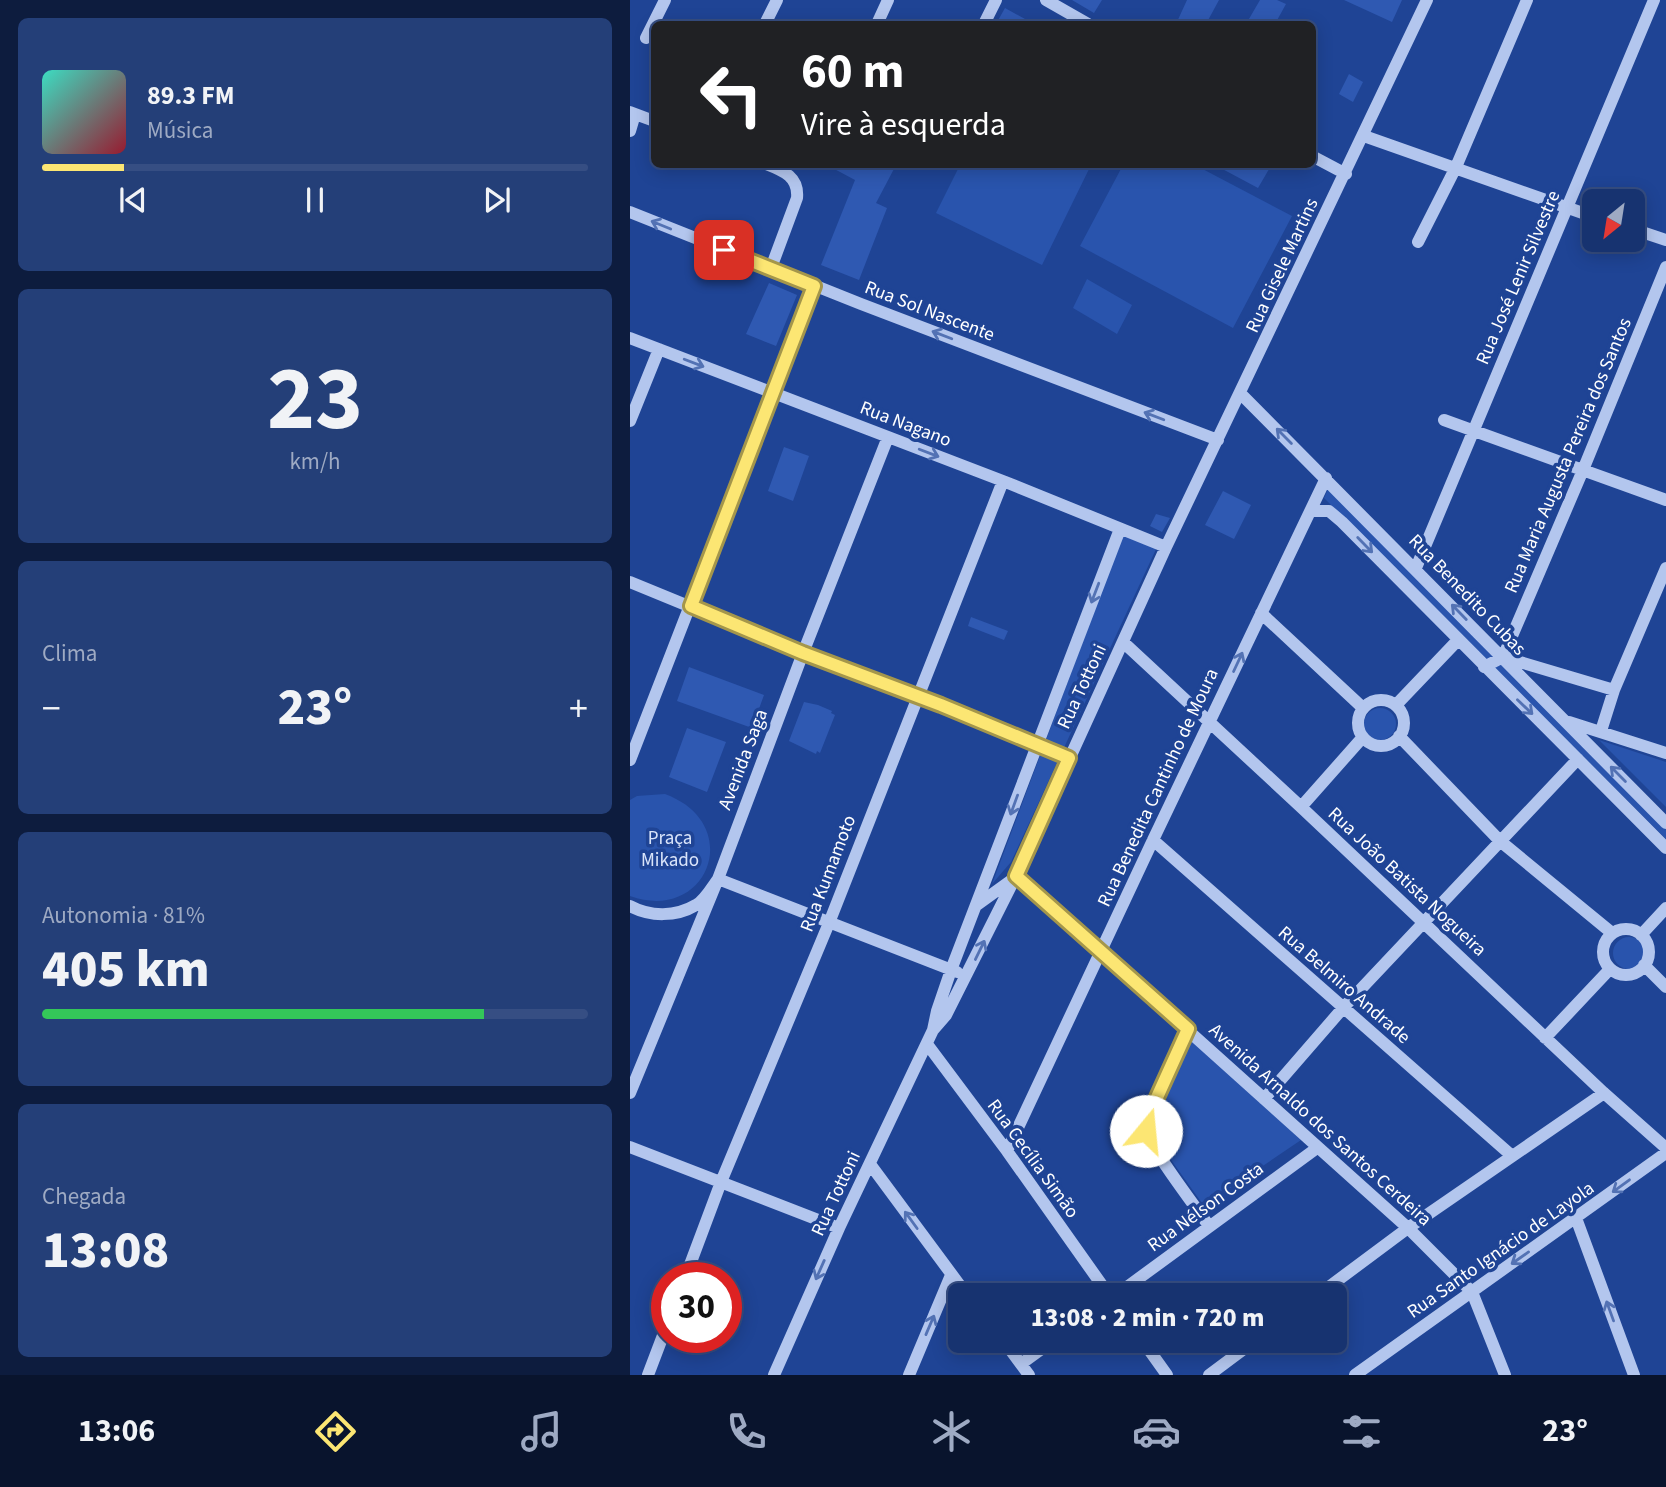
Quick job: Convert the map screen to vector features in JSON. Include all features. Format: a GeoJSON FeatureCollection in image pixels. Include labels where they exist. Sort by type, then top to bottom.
{"type":"FeatureCollection","features":[{"type":"Feature","properties":{"kind":"street"},"geometry":{"type":"LineString","coordinates":[[654,21],[665,0]]}},
{"type":"Feature","properties":{"kind":"street"},"geometry":{"type":"LineString","coordinates":[[766,21],[777,0]]}},
{"type":"Feature","properties":{"kind":"street"},"geometry":{"type":"LineString","coordinates":[[878,21],[888,0]]}},
{"type":"Feature","properties":{"kind":"street"},"geometry":{"type":"LineString","coordinates":[[986,21],[996,0]]}},
{"type":"Feature","properties":{"kind":"street"},"geometry":{"type":"LineString","coordinates":[[1046,0],[1083,21]]}},
{"type":"Feature","properties":{"kind":"street","name":"Rua Gisele Martins"},"geometry":{"type":"LineString","coordinates":[[1241,394],[1427,0]]}},
{"type":"Feature","properties":{"kind":"street"},"geometry":{"type":"LineString","coordinates":[[1418,242],[1456,167],[1527,0]]}},
{"type":"Feature","properties":{"kind":"street","name":"Rua José Lenir Silvestre"},"geometry":{"type":"LineString","coordinates":[[1416,568],[1654,0]]}},
{"type":"Feature","properties":{"kind":"street"},"geometry":{"type":"LineString","coordinates":[[646,38],[651,28]]}},
{"type":"Feature","properties":{"kind":"street"},"geometry":{"type":"LineString","coordinates":[[630,131],[632,113],[651,120]]}},
{"type":"Feature","properties":{"kind":"street"},"geometry":{"type":"LineString","coordinates":[[1364,136],[1582,213]]}},
{"type":"Feature","properties":{"kind":"street"},"geometry":{"type":"LineString","coordinates":[[1316,158],[1346,174]]}},
{"type":"Feature","properties":{"kind":"street"},"geometry":{"type":"LineString","coordinates":[[771,268],[798,189],[788,174],[775,168]]}},
{"type":"Feature","properties":{"kind":"street","name":"Rua Sol Nascente"},"geometry":{"type":"LineString","coordinates":[[630,212],[814,286],[1218,440]]}},
{"type":"Feature","properties":{"kind":"street"},"geometry":{"type":"LineString","coordinates":[[1645,233],[1666,240]]}},
{"type":"Feature","properties":{"kind":"street","name":"Rua Maria Augusta Pereira dos Santos"},"geometry":{"type":"LineString","coordinates":[[1503,657],[1666,267]]}},
{"type":"Feature","properties":{"kind":"street"},"geometry":{"type":"LineString","coordinates":[[630,760],[814,286]]}},
{"type":"Feature","properties":{"kind":"street","name":"Rua Nagano"},"geometry":{"type":"LineString","coordinates":[[630,338],[1003,481],[1166,547]]}},
{"type":"Feature","properties":{"kind":"street"},"geometry":{"type":"LineString","coordinates":[[630,421],[659,349]]}},
{"type":"Feature","properties":{"kind":"street","name":"Rua Tottoni"},"geometry":{"type":"LineString","coordinates":[[933,1030],[946,1016],[1016,876],[1166,547],[1241,394]]}},
{"type":"Feature","properties":{"kind":"street","name":"Rua Benedito Cubas"},"geometry":{"type":"LineString","coordinates":[[1241,394],[1666,823]]}},
{"type":"Feature","properties":{"kind":"street"},"geometry":{"type":"LineString","coordinates":[[1444,420],[1666,500]]}},
{"type":"Feature","properties":{"kind":"street","name":"Avenida Saga"},"geometry":{"type":"LineString","coordinates":[[630,1093],[718,879],[888,437]]}},
{"type":"Feature","properties":{"kind":"street","name":"Rua Benedita Cantinho de Moura"},"geometry":{"type":"LineString","coordinates":[[1007,1151],[1326,478]]}},
{"type":"Feature","properties":{"kind":"street","name":"Rua Kumamoto"},"geometry":{"type":"LineString","coordinates":[[691,1262],[721,1182],[829,923],[1003,481]]}},
{"type":"Feature","properties":{"kind":"street"},"geometry":{"type":"LineString","coordinates":[[1342,522],[1345,516],[1357,509]]}},
{"type":"Feature","properties":{"kind":"street"},"geometry":{"type":"LineString","coordinates":[[1311,511],[1329,511],[1342,522],[1666,848]]}},
{"type":"Feature","properties":{"kind":"street","name":"Rua Tottoni"},"geometry":{"type":"LineString","coordinates":[[774,1375],[839,1228],[933,1030],[951,970],[1120,529]]}},
{"type":"Feature","properties":{"kind":"street"},"geometry":{"type":"LineString","coordinates":[[1601,731],[1614,690],[1666,568]]}},
{"type":"Feature","properties":{"kind":"street"},"geometry":{"type":"LineString","coordinates":[[630,582],[1069,758]]}},
{"type":"Feature","properties":{"kind":"street"},"geometry":{"type":"LineString","coordinates":[[1261,613],[1363,708]]}},
{"type":"Feature","properties":{"kind":"street"},"geometry":{"type":"LineString","coordinates":[[1396,705],[1458,640]]}},
{"type":"Feature","properties":{"kind":"street","name":"Rua João Batista Nogueira"},"geometry":{"type":"LineString","coordinates":[[1123,642],[1666,1151]]}},
{"type":"Feature","properties":{"kind":"street"},"geometry":{"type":"LineString","coordinates":[[1484,667],[1503,657],[1614,690]]}},
{"type":"Feature","properties":{"kind":"street"},"geometry":{"type":"LineString","coordinates":[[1377,700],[1396,705],[1404,721],[1399,736],[1385,745],[1369,743],[1358,725],[1363,708],[1377,700]]}},
{"type":"Feature","properties":{"kind":"street"},"geometry":{"type":"LineString","coordinates":[[1565,720],[1666,753]]}},
{"type":"Feature","properties":{"kind":"street"},"geometry":{"type":"LineString","coordinates":[[1399,736],[1500,841],[1612,933]]}},
{"type":"Feature","properties":{"kind":"street"},"geometry":{"type":"LineString","coordinates":[[1301,807],[1363,737]]}},
{"type":"Feature","properties":{"kind":"street"},"geometry":{"type":"LineString","coordinates":[[1264,1099],[1343,1009],[1578,759]]}},
{"type":"Feature","properties":{"kind":"street","name":"Rua Belmiro Andrade"},"geometry":{"type":"LineString","coordinates":[[1153,840],[1511,1156]]}},
{"type":"Feature","properties":{"kind":"street"},"geometry":{"type":"LineString","coordinates":[[976,906],[1016,876]]}},
{"type":"Feature","properties":{"kind":"street","name":"Avenida Arnaldo dos Santos Cerdeira"},"geometry":{"type":"LineString","coordinates":[[1016,876],[1408,1228],[1472,1292]]}},
{"type":"Feature","properties":{"kind":"street"},"geometry":{"type":"LineString","coordinates":[[630,906],[655,915],[677,913],[698,904],[718,879],[967,976]]}},
{"type":"Feature","properties":{"kind":"street"},"geometry":{"type":"LineString","coordinates":[[1641,935],[1666,908]]}},
{"type":"Feature","properties":{"kind":"street"},"geometry":{"type":"LineString","coordinates":[[1630,929],[1641,935],[1648,950],[1644,965],[1630,975],[1610,969],[1603,954],[1607,939],[1612,933],[1630,929]]}},
{"type":"Feature","properties":{"kind":"street"},"geometry":{"type":"LineString","coordinates":[[1644,965],[1666,987]]}},
{"type":"Feature","properties":{"kind":"street"},"geometry":{"type":"LineString","coordinates":[[1545,1038],[1610,969]]}},
{"type":"Feature","properties":{"kind":"street"},"geometry":{"type":"LineString","coordinates":[[1188,1029],[1149,1115],[1146,1131],[1209,1226]]}},
{"type":"Feature","properties":{"kind":"street","name":"Rua Cecília Simão"},"geometry":{"type":"LineString","coordinates":[[927,1044],[1100,1283]]}},
{"type":"Feature","properties":{"kind":"street"},"geometry":{"type":"LineString","coordinates":[[1334,1283],[1408,1228],[1604,1093]]}},
{"type":"Feature","properties":{"kind":"street"},"geometry":{"type":"LineString","coordinates":[[630,1147],[839,1228]]}},
{"type":"Feature","properties":{"kind":"street","name":"Rua Nélson Costa"},"geometry":{"type":"LineString","coordinates":[[1132,1283],[1317,1148]]}},
{"type":"Feature","properties":{"kind":"street","name":"Rua Santo Ignácio de Layola"},"geometry":{"type":"LineString","coordinates":[[1355,1375],[1666,1151]]}},
{"type":"Feature","properties":{"kind":"street"},"geometry":{"type":"LineString","coordinates":[[870,1164],[957,1283]]}},
{"type":"Feature","properties":{"kind":"street"},"geometry":{"type":"LineString","coordinates":[[1576,1218],[1633,1375]]}},
{"type":"Feature","properties":{"kind":"street"},"geometry":{"type":"LineString","coordinates":[[909,1375],[951,1275]]}},
{"type":"Feature","properties":{"kind":"street"},"geometry":{"type":"LineString","coordinates":[[1472,1292],[1505,1375]]}},
{"type":"Feature","properties":{"kind":"street"},"geometry":{"type":"LineString","coordinates":[[648,1375],[656,1353]]}},
{"type":"Feature","properties":{"kind":"street"},"geometry":{"type":"LineString","coordinates":[[1013,1353],[1025,1370],[1041,1353]]}},
{"type":"Feature","properties":{"kind":"street"},"geometry":{"type":"LineString","coordinates":[[1151,1353],[1167,1375]]}},
{"type":"Feature","properties":{"kind":"street"},"geometry":{"type":"LineString","coordinates":[[1209,1375],[1239,1353]]}},
{"type":"Feature","properties":{"kind":"green space"},"geometry":{"type":"Polygon","coordinates":[[[958,168],[1090,168],[1042,265],[936,213],[958,168]]]}},
{"type":"Feature","properties":{"kind":"green space"},"geometry":{"type":"Polygon","coordinates":[[[1121,168],[1201,168],[1292,216],[1233,328],[1080,246],[1121,168]]]}},
{"type":"Feature","properties":{"kind":"green space"},"geometry":{"type":"Polygon","coordinates":[[[1087,279],[1132,305],[1117,334],[1073,308],[1087,279]]]}},
{"type":"Feature","properties":{"kind":"green space"},"geometry":{"type":"Polygon","coordinates":[[[1328,489],[1666,826],[1666,839],[1324,498],[1328,489]]]}},
{"type":"Feature","properties":{"kind":"green space"},"geometry":{"type":"Polygon","coordinates":[[[1123,534],[1157,547],[1011,862],[992,884],[1123,534]]]}},
{"type":"Feature","properties":{"kind":"green space"},"geometry":{"type":"Polygon","coordinates":[[[1380,708],[1391,713],[1396,724],[1391,735],[1380,740],[1369,735],[1364,724],[1369,713],[1380,708]]]}},
{"type":"Feature","properties":{"kind":"green space"},"geometry":{"type":"Polygon","coordinates":[[[1599,740],[1666,762],[1666,807],[1599,740]]]}},
{"type":"Feature","properties":{"kind":"green space","name":"Praça Mikado"},"geometry":{"type":"Polygon","coordinates":[[[665,794],[690,808],[705,827],[710,847],[707,867],[697,884],[680,896],[657,901],[630,896],[630,800],[637,796],[665,794]]]}},
{"type":"Feature","properties":{"kind":"green space"},"geometry":{"type":"Polygon","coordinates":[[[1629,937],[1640,942],[1645,953],[1640,964],[1629,969],[1618,964],[1613,953],[1618,942],[1629,937]]]}},
{"type":"Feature","properties":{"kind":"green space"},"geometry":{"type":"Polygon","coordinates":[[[1191,1040],[1301,1140],[1204,1206],[1159,1143],[1152,1123],[1191,1040]]]}},
{"type":"Feature","properties":{"kind":"building"},"geometry":{"type":"Polygon","coordinates":[[[1072,0],[1102,0],[1094,13],[1072,0]]]}},
{"type":"Feature","properties":{"kind":"building"},"geometry":{"type":"Polygon","coordinates":[[[1187,0],[1219,0],[1208,21],[1177,21],[1187,0]]]}},
{"type":"Feature","properties":{"kind":"building"},"geometry":{"type":"Polygon","coordinates":[[[1260,0],[1277,0],[1286,4],[1277,21],[1248,21],[1260,0]]]}},
{"type":"Feature","properties":{"kind":"building"},"geometry":{"type":"Polygon","coordinates":[[[1344,0],[1402,0],[1392,22],[1344,0]]]}},
{"type":"Feature","properties":{"kind":"building"},"geometry":{"type":"Polygon","coordinates":[[[1005,8],[1029,21],[998,21],[1005,8]]]}},
{"type":"Feature","properties":{"kind":"building"},"geometry":{"type":"Polygon","coordinates":[[[1349,74],[1363,82],[1353,102],[1339,94],[1349,74]]]}},
{"type":"Feature","properties":{"kind":"building"},"geometry":{"type":"Polygon","coordinates":[[[832,168],[894,168],[876,203],[887,208],[859,280],[821,265],[855,180],[832,168]]]}},
{"type":"Feature","properties":{"kind":"building"},"geometry":{"type":"Polygon","coordinates":[[[1220,168],[1270,168],[1258,188],[1220,168]]]}},
{"type":"Feature","properties":{"kind":"building"},"geometry":{"type":"Polygon","coordinates":[[[769,283],[797,295],[776,346],[746,334],[769,283]]]}},
{"type":"Feature","properties":{"kind":"building"},"geometry":{"type":"Polygon","coordinates":[[[784,447],[809,456],[793,501],[768,491],[784,447]]]}},
{"type":"Feature","properties":{"kind":"building"},"geometry":{"type":"Polygon","coordinates":[[[1223,491],[1251,505],[1234,539],[1205,525],[1223,491]]]}},
{"type":"Feature","properties":{"kind":"building"},"geometry":{"type":"Polygon","coordinates":[[[1156,514],[1170,518],[1162,532],[1150,526],[1156,514]]]}},
{"type":"Feature","properties":{"kind":"building"},"geometry":{"type":"Polygon","coordinates":[[[971,617],[1008,631],[1004,640],[968,626],[971,617]]]}},
{"type":"Feature","properties":{"kind":"building"},"geometry":{"type":"Polygon","coordinates":[[[689,667],[764,695],[752,728],[677,701],[689,667]]]}},
{"type":"Feature","properties":{"kind":"building"},"geometry":{"type":"Polygon","coordinates":[[[804,702],[818,705],[835,715],[820,753],[817,751],[816,754],[789,741],[804,702]]]}},
{"type":"Feature","properties":{"kind":"building"},"geometry":{"type":"Polygon","coordinates":[[[687,728],[726,742],[707,792],[669,777],[687,728]]]}},
{"type":"Feature","properties":{"kind":"route"},"geometry":{"type":"LineString","coordinates":[[724,250],[814,286],[691,606],[1069,758],[1016,876],[1188,1029],[1149,1115],[1146,1131]]}}]}
